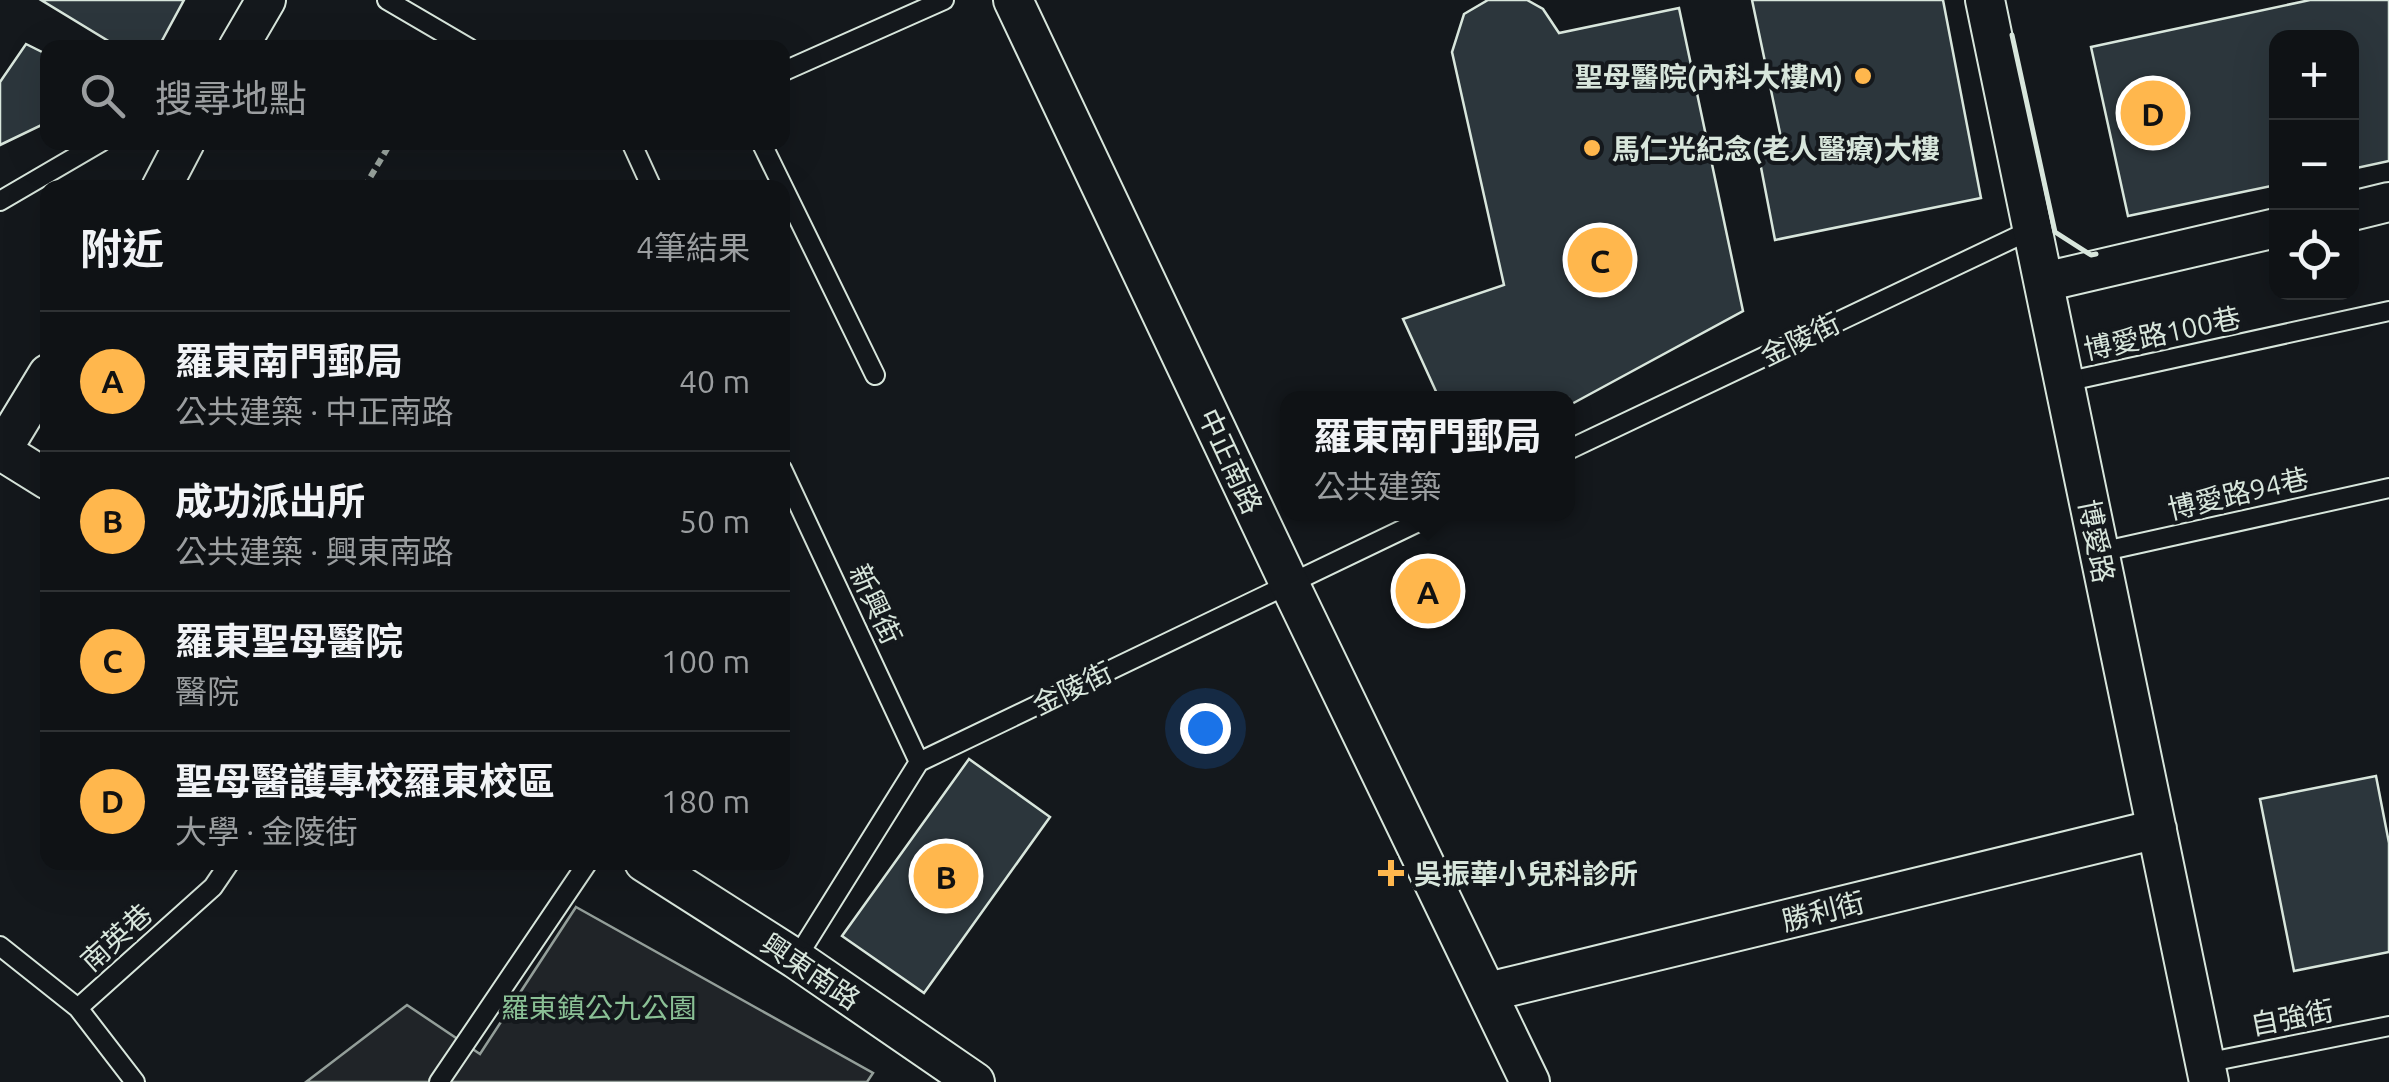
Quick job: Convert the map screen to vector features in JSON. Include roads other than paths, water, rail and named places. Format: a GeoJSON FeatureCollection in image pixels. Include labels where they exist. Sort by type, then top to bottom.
{"type":"FeatureCollection","features":[{"type":"Feature","properties":{"kind":"street"},"geometry":{"type":"LineString","coordinates":[[243,40],[266,0]]}},
{"type":"Feature","properties":{"kind":"street","name":"中正南路"},"geometry":{"type":"LineString","coordinates":[[1013,0],[1530,1082]]}},
{"type":"Feature","properties":{"kind":"street","name":"博愛路"},"geometry":{"type":"LineString","coordinates":[[1986,0],[2207,1072]]}},
{"type":"Feature","properties":{"kind":"street"},"geometry":{"type":"LineString","coordinates":[[168,180],[181,150]]}},
{"type":"Feature","properties":{"kind":"street"},"geometry":{"type":"LineString","coordinates":[[2356,210],[2389,202]]}},
{"type":"Feature","properties":{"kind":"street"},"geometry":{"type":"LineString","coordinates":[[2044,282],[2269,230]]}},
{"type":"Feature","properties":{"kind":"street"},"geometry":{"type":"LineString","coordinates":[[40,387],[0,451],[40,475]]}},
{"type":"Feature","properties":{"kind":"street","name":"勝利街"},"geometry":{"type":"LineString","coordinates":[[1488,992],[2157,829]]}},
{"type":"Feature","properties":{"kind":"street","name":"興東南路"},"geometry":{"type":"LineString","coordinates":[[657,870],[976,1082]]}},
{"type":"Feature","properties":{"kind":"lane"},"geometry":{"type":"LineString","coordinates":[[387,0],[455,40]]}},
{"type":"Feature","properties":{"kind":"lane"},"geometry":{"type":"LineString","coordinates":[[790,68],[944,0]]}},
{"type":"Feature","properties":{"kind":"lane"},"geometry":{"type":"LineString","coordinates":[[0,201],[87,150]]}},
{"type":"Feature","properties":{"kind":"lane"},"geometry":{"type":"LineString","coordinates":[[635,150],[648,180]]}},
{"type":"Feature","properties":{"kind":"lane"},"geometry":{"type":"LineString","coordinates":[[765,150],[779,180]]}},
{"type":"Feature","properties":{"kind":"lane"},"geometry":{"type":"LineString","coordinates":[[790,202],[874,375]]}},
{"type":"Feature","properties":{"kind":"lane","name":"金陵街"},"geometry":{"type":"LineString","coordinates":[[1575,447],[2032,228]]}},
{"type":"Feature","properties":{"kind":"lane","name":"博愛路100巷"},"geometry":{"type":"LineString","coordinates":[[2065,382],[2389,311]]}},
{"type":"Feature","properties":{"kind":"lane","name":"博愛路94巷"},"geometry":{"type":"LineString","coordinates":[[2100,552],[2389,488]]}},
{"type":"Feature","properties":{"kind":"lane","name":"新興街"},"geometry":{"type":"LineString","coordinates":[[790,489],[920,762]]}},
{"type":"Feature","properties":{"kind":"lane","name":"金陵街"},"geometry":{"type":"LineString","coordinates":[[920,762],[1420,521]]}},
{"type":"Feature","properties":{"kind":"lane"},"geometry":{"type":"LineString","coordinates":[[796,959],[920,762]]}},
{"type":"Feature","properties":{"kind":"lane","name":"南英巷"},"geometry":{"type":"LineString","coordinates":[[78,1008],[214,887],[225,870]]}},
{"type":"Feature","properties":{"kind":"lane"},"geometry":{"type":"LineString","coordinates":[[438,1082],[583,870]]}},
{"type":"Feature","properties":{"kind":"lane"},"geometry":{"type":"LineString","coordinates":[[0,946],[78,1008],[135,1082]]}},
{"type":"Feature","properties":{"kind":"lane","name":"自強街"},"geometry":{"type":"LineString","coordinates":[[2207,1072],[2389,1026]]}},
{"type":"Feature","properties":{"kind":"place","name":"聖母醫院(內科大樓M)"},"geometry":{"type":"Point","coordinates":[1863,76]}},
{"type":"Feature","properties":{"kind":"place","name":"聖母醫護專校羅東校區"},"geometry":{"type":"Point","coordinates":[2153,113]}},
{"type":"Feature","properties":{"kind":"place","name":"馬仁光紀念(老人醫療)大樓"},"geometry":{"type":"Point","coordinates":[1592,148]}},
{"type":"Feature","properties":{"kind":"place","name":"羅東聖母醫院"},"geometry":{"type":"Point","coordinates":[1600,260]}},
{"type":"Feature","properties":{"kind":"place","name":"羅東南門郵局"},"geometry":{"type":"Point","coordinates":[1428,591]}},
{"type":"Feature","properties":{"kind":"place","name":"吳振華小兒科診所"},"geometry":{"type":"Point","coordinates":[1391,873]}},
{"type":"Feature","properties":{"kind":"place","name":"成功派出所"},"geometry":{"type":"Point","coordinates":[946,876]}},
{"type":"Feature","properties":{"kind":"park label","name":"羅東鎮公九公園"},"geometry":{"type":"Point","coordinates":[599,1007]}}]}
